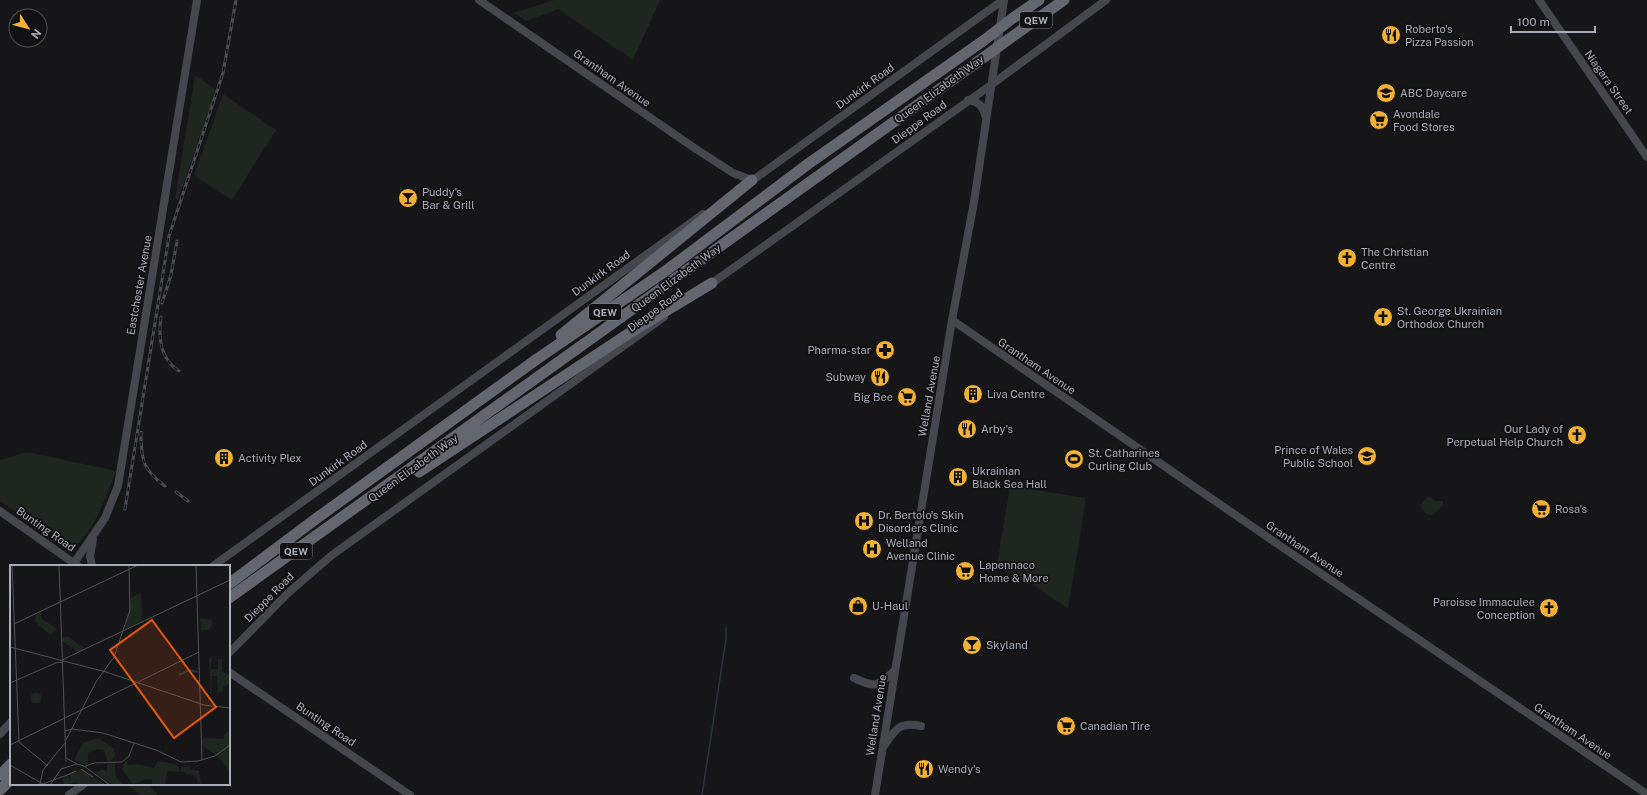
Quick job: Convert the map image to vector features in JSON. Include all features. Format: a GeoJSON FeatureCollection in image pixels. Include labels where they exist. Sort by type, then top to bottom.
{"type":"FeatureCollection","features":[{"type":"Feature","properties":{"kind":"highway","name":"Queen Elizabeth Way"},"geometry":{"type":"LineString","coordinates":[[230,583],[317,518],[537,359],[667,270],[814,160],[1039,0]]}},
{"type":"Feature","properties":{"kind":"highway","name":"Queen Elizabeth Way"},"geometry":{"type":"LineString","coordinates":[[230,597],[363,504],[1064,0]]}},
{"type":"Feature","properties":{"kind":"highway"},"geometry":{"type":"LineString","coordinates":[[537,359],[559,337],[752,180]]}},
{"type":"Feature","properties":{"kind":"highway"},"geometry":{"type":"LineString","coordinates":[[363,504],[422,470],[631,332],[712,283]]}},
{"type":"Feature","properties":{"kind":"highway"},"geometry":{"type":"LineString","coordinates":[[0,775],[10,765]]}},
{"type":"Feature","properties":{"kind":"highway"},"geometry":{"type":"LineString","coordinates":[[0,790],[10,780]]}},
{"type":"Feature","properties":{"kind":"street","name":"Eastchester Avenue"},"geometry":{"type":"LineString","coordinates":[[76,564],[113,502],[122,464],[197,0]]}},
{"type":"Feature","properties":{"kind":"street","name":"Grantham Avenue"},"geometry":{"type":"LineString","coordinates":[[479,0],[733,173],[752,180]]}},
{"type":"Feature","properties":{"kind":"street","name":"Welland Avenue"},"geometry":{"type":"LineString","coordinates":[[875,795],[952,320],[974,202],[1004,0]]}},
{"type":"Feature","properties":{"kind":"street","name":"Dunkirk Road"},"geometry":{"type":"LineString","coordinates":[[752,180],[1004,0]]}},
{"type":"Feature","properties":{"kind":"street","name":"Dieppe Road"},"geometry":{"type":"LineString","coordinates":[[230,652],[288,593],[316,568],[712,283],[991,85],[1106,0]]}},
{"type":"Feature","properties":{"kind":"street","name":"Niagara Street"},"geometry":{"type":"LineString","coordinates":[[1539,0],[1647,157]]}},
{"type":"Feature","properties":{"kind":"street"},"geometry":{"type":"LineString","coordinates":[[968,100],[978,102],[983,106],[986,115]]}},
{"type":"Feature","properties":{"kind":"street"},"geometry":{"type":"LineString","coordinates":[[733,173],[738,182],[735,193]]}},
{"type":"Feature","properties":{"kind":"street","name":"Dunkirk Road"},"geometry":{"type":"LineString","coordinates":[[214,565],[594,292],[735,193]]}},
{"type":"Feature","properties":{"kind":"street","name":"Grantham Avenue"},"geometry":{"type":"LineString","coordinates":[[952,320],[1273,542],[1647,794]]}},
{"type":"Feature","properties":{"kind":"street","name":"Bunting Road"},"geometry":{"type":"LineString","coordinates":[[0,511],[76,564]]}},
{"type":"Feature","properties":{"kind":"street"},"geometry":{"type":"LineString","coordinates":[[92,565],[90,556],[94,533]]}},
{"type":"Feature","properties":{"kind":"street"},"geometry":{"type":"LineString","coordinates":[[854,678],[867,684],[876,685],[884,681],[894,671]]}},
{"type":"Feature","properties":{"kind":"street","name":"Bunting Road"},"geometry":{"type":"LineString","coordinates":[[230,673],[410,795]]}},
{"type":"Feature","properties":{"kind":"street"},"geometry":{"type":"LineString","coordinates":[[0,734],[10,723]]}},
{"type":"Feature","properties":{"kind":"street"},"geometry":{"type":"LineString","coordinates":[[882,749],[892,733],[902,725],[909,723],[921,726]]}},
{"type":"Feature","properties":{"kind":"street"},"geometry":{"type":"LineString","coordinates":[[69,795],[83,785]]}},
{"type":"Feature","properties":{"kind":"shaded area"},"geometry":{"type":"Polygon","coordinates":[[[554,0],[660,0],[633,60],[558,9],[526,21],[514,13],[554,0]]]}},
{"type":"Feature","properties":{"kind":"shaded area"},"geometry":{"type":"Polygon","coordinates":[[[195,75],[216,90],[178,200],[175,199],[195,75]]]}},
{"type":"Feature","properties":{"kind":"shaded area"},"geometry":{"type":"Polygon","coordinates":[[[223,94],[276,130],[232,200],[194,176],[223,94]]]}},
{"type":"Feature","properties":{"kind":"shaded area"},"geometry":{"type":"Polygon","coordinates":[[[27,452],[116,471],[92,525],[86,534],[70,550],[0,501],[0,460],[27,452]]]}},
{"type":"Feature","properties":{"kind":"shaded area"},"geometry":{"type":"Polygon","coordinates":[[[1010,486],[1086,498],[1068,609],[1017,574],[1007,572],[997,565],[1010,486]]]}},
{"type":"Feature","properties":{"kind":"shaded area"},"geometry":{"type":"Polygon","coordinates":[[[1428,496],[1435,501],[1443,501],[1443,506],[1432,515],[1426,514],[1421,508],[1422,503],[1428,496]]]}},
{"type":"Feature","properties":{"kind":"shaded area"},"geometry":{"type":"Polygon","coordinates":[[[127,785],[149,785],[158,795],[141,795],[127,785]]]}},
{"type":"Feature","properties":{"kind":"waterway"},"geometry":{"type":"LineString","coordinates":[[702,795],[726,639],[726,628]]}},
{"type":"Feature","properties":{"kind":"railway"},"geometry":{"type":"LineString","coordinates":[[125,509],[169,236],[223,73],[236,0]]}},
{"type":"Feature","properties":{"kind":"railway"},"geometry":{"type":"LineString","coordinates":[[162,303],[171,275],[177,241]]}},
{"type":"Feature","properties":{"kind":"railway"},"geometry":{"type":"LineString","coordinates":[[161,317],[160,340],[164,354],[179,371]]}},
{"type":"Feature","properties":{"kind":"railway"},"geometry":{"type":"LineString","coordinates":[[141,432],[144,463],[147,469],[157,480],[165,486]]}},
{"type":"Feature","properties":{"kind":"railway"},"geometry":{"type":"LineString","coordinates":[[176,492],[188,501]]}},
{"type":"Feature","properties":{"kind":"place","name":"Roberto's Pizza Passion"},"geometry":{"type":"Point","coordinates":[1391,35]}},
{"type":"Feature","properties":{"kind":"place","name":"ABC Daycare"},"geometry":{"type":"Point","coordinates":[1386,93]}},
{"type":"Feature","properties":{"kind":"place","name":"Avondale Food Stores"},"geometry":{"type":"Point","coordinates":[1379,120]}},
{"type":"Feature","properties":{"kind":"place","name":"Puddy's Bar & Grill"},"geometry":{"type":"Point","coordinates":[408,198]}},
{"type":"Feature","properties":{"kind":"place","name":"The Christian Centre"},"geometry":{"type":"Point","coordinates":[1347,258]}},
{"type":"Feature","properties":{"kind":"place","name":"St. George Ukrainian Orthodox Church"},"geometry":{"type":"Point","coordinates":[1383,317]}},
{"type":"Feature","properties":{"kind":"place","name":"Pharma-star"},"geometry":{"type":"Point","coordinates":[885,350]}},
{"type":"Feature","properties":{"kind":"place","name":"Subway"},"geometry":{"type":"Point","coordinates":[880,377]}},
{"type":"Feature","properties":{"kind":"place","name":"Liva Centre"},"geometry":{"type":"Point","coordinates":[973,394]}},
{"type":"Feature","properties":{"kind":"place","name":"Big Bee"},"geometry":{"type":"Point","coordinates":[907,397]}},
{"type":"Feature","properties":{"kind":"place","name":"Arby's"},"geometry":{"type":"Point","coordinates":[967,429]}},
{"type":"Feature","properties":{"kind":"place","name":"Our Lady of Perpetual Help Church"},"geometry":{"type":"Point","coordinates":[1577,435]}},
{"type":"Feature","properties":{"kind":"place","name":"Prince of Wales Public School"},"geometry":{"type":"Point","coordinates":[1367,456]}},
{"type":"Feature","properties":{"kind":"place","name":"Activity Plex"},"geometry":{"type":"Point","coordinates":[224,458]}},
{"type":"Feature","properties":{"kind":"place","name":"St. Catharines Curling Club"},"geometry":{"type":"Point","coordinates":[1074,459]}},
{"type":"Feature","properties":{"kind":"place","name":"Ukrainian Black Sea Hall"},"geometry":{"type":"Point","coordinates":[958,477]}},
{"type":"Feature","properties":{"kind":"place","name":"Rosa's"},"geometry":{"type":"Point","coordinates":[1541,509]}},
{"type":"Feature","properties":{"kind":"place","name":"Dr. Bertolo's Skin Disorders Clinic"},"geometry":{"type":"Point","coordinates":[864,521]}},
{"type":"Feature","properties":{"kind":"place","name":"Welland Avenue Clinic"},"geometry":{"type":"Point","coordinates":[872,549]}},
{"type":"Feature","properties":{"kind":"place","name":"Lapennaco Home & More"},"geometry":{"type":"Point","coordinates":[965,571]}},
{"type":"Feature","properties":{"kind":"place","name":"U-Haul"},"geometry":{"type":"Point","coordinates":[858,606]}},
{"type":"Feature","properties":{"kind":"place","name":"Paroisse Immaculee Conception"},"geometry":{"type":"Point","coordinates":[1549,608]}},
{"type":"Feature","properties":{"kind":"place","name":"Skyland"},"geometry":{"type":"Point","coordinates":[972,645]}},
{"type":"Feature","properties":{"kind":"place","name":"Canadian Tire"},"geometry":{"type":"Point","coordinates":[1066,726]}},
{"type":"Feature","properties":{"kind":"place","name":"Wendy's"},"geometry":{"type":"Point","coordinates":[924,769]}}]}
